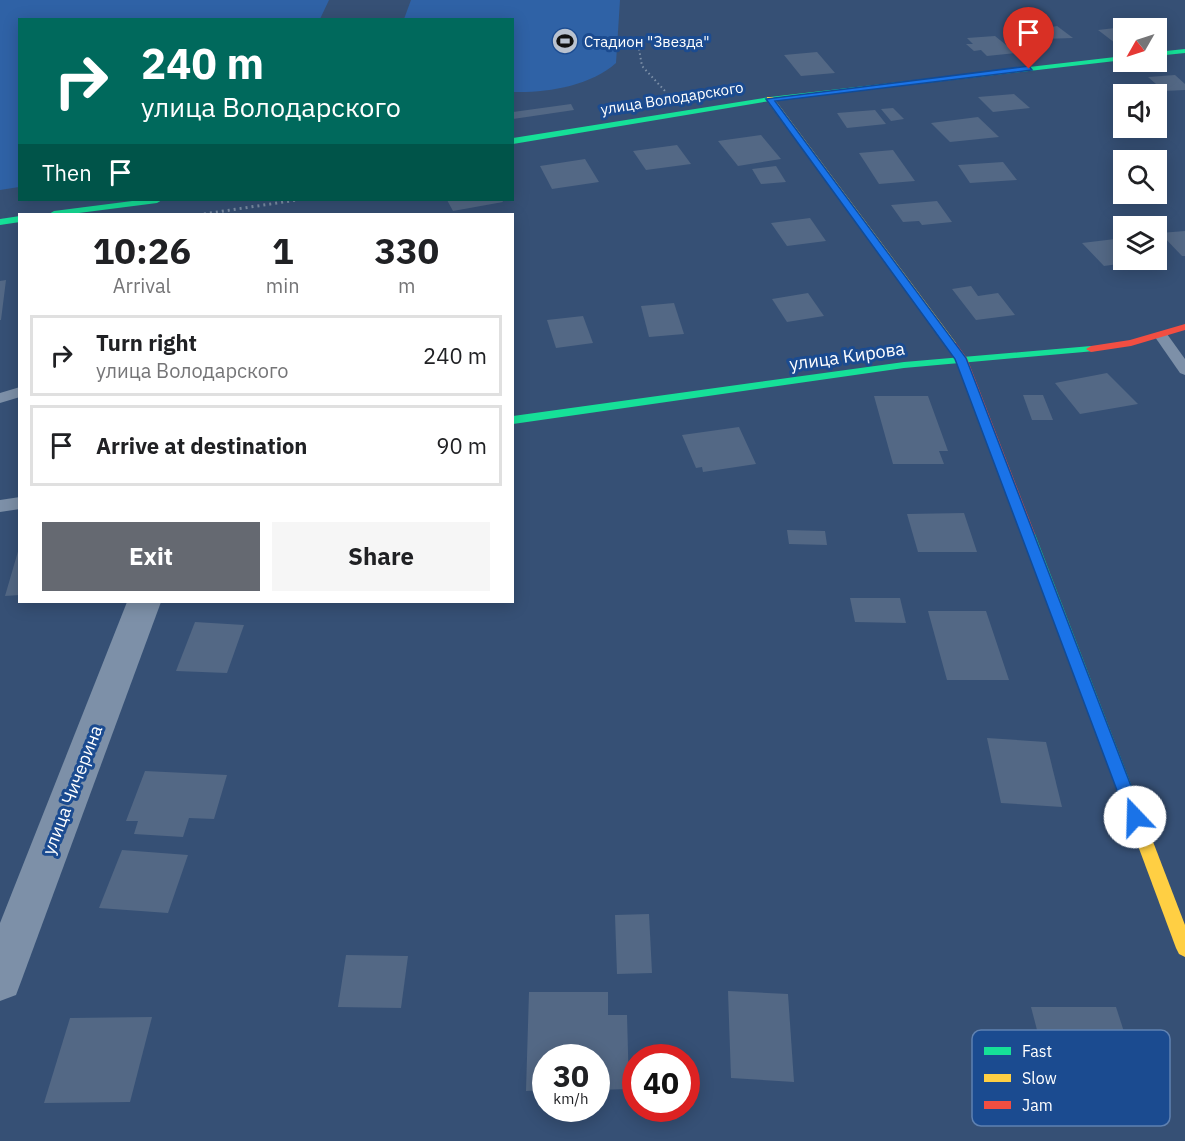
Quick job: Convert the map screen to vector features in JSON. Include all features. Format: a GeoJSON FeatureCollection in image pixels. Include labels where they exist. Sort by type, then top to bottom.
{"type":"FeatureCollection","features":[{"type":"Feature","properties":{"kind":"street"},"geometry":{"type":"LineString","coordinates":[[1167,53],[1185,51]]}},
{"type":"Feature","properties":{"kind":"street","name":"улица Володарского"},"geometry":{"type":"LineString","coordinates":[[514,141],[770,99],[1113,59]]}},
{"type":"Feature","properties":{"kind":"street"},"geometry":{"type":"LineString","coordinates":[[770,99],[961,358],[1185,948]]}},
{"type":"Feature","properties":{"kind":"street"},"geometry":{"type":"LineString","coordinates":[[71,213],[105,211],[152,201]]}},
{"type":"Feature","properties":{"kind":"street"},"geometry":{"type":"LineString","coordinates":[[0,222],[18,219]]}},
{"type":"Feature","properties":{"kind":"street","name":"улица Кирова"},"geometry":{"type":"LineString","coordinates":[[514,420],[961,358],[1085,348],[1162,337],[1185,327]]}},
{"type":"Feature","properties":{"kind":"street","name":"улица Чичерина"},"geometry":{"type":"LineString","coordinates":[[0,979],[144,603]]}},
{"type":"Feature","properties":{"kind":"lane"},"geometry":{"type":"LineString","coordinates":[[1162,337],[1185,370]]}},
{"type":"Feature","properties":{"kind":"lane"},"geometry":{"type":"LineString","coordinates":[[0,398],[18,393]]}},
{"type":"Feature","properties":{"kind":"lane"},"geometry":{"type":"LineString","coordinates":[[0,506],[18,503]]}},
{"type":"Feature","properties":{"kind":"path"},"geometry":{"type":"LineString","coordinates":[[639,49],[642,66],[671,97]]}},
{"type":"Feature","properties":{"kind":"path"},"geometry":{"type":"LineString","coordinates":[[211,213],[290,201]]}},
{"type":"Feature","properties":{"kind":"shaded area"},"geometry":{"type":"Polygon","coordinates":[[[0,0],[329,0],[320,18],[18,18],[18,187],[0,190],[0,0]]]}},
{"type":"Feature","properties":{"kind":"shaded area","name":"Стадион \"Звезда\""},"geometry":{"type":"Polygon","coordinates":[[[411,0],[620,0],[616,63],[606,71],[581,83],[540,91],[514,92],[514,18],[404,18],[411,0]]]}},
{"type":"Feature","properties":{"kind":"building"},"geometry":{"type":"Polygon","coordinates":[[[1057,26],[1073,38],[1042,39],[1032,31],[1057,26]]]}},
{"type":"Feature","properties":{"kind":"building"},"geometry":{"type":"Polygon","coordinates":[[[1113,28],[1113,41],[1098,30],[1113,28]]]}},
{"type":"Feature","properties":{"kind":"building"},"geometry":{"type":"Polygon","coordinates":[[[995,36],[1016,53],[987,56],[981,50],[974,51],[966,44],[973,44],[967,38],[995,36]]]}},
{"type":"Feature","properties":{"kind":"building"},"geometry":{"type":"Polygon","coordinates":[[[817,52],[835,73],[801,76],[784,55],[817,52]]]}},
{"type":"Feature","properties":{"kind":"building"},"geometry":{"type":"Polygon","coordinates":[[[1175,75],[1185,84],[1185,90],[1167,91],[1167,84],[1156,84],[1148,77],[1175,75]]]}},
{"type":"Feature","properties":{"kind":"building"},"geometry":{"type":"Polygon","coordinates":[[[1014,94],[1030,108],[993,112],[978,97],[1014,94]]]}},
{"type":"Feature","properties":{"kind":"building"},"geometry":{"type":"Polygon","coordinates":[[[571,104],[574,110],[514,119],[514,112],[571,104]]]}},
{"type":"Feature","properties":{"kind":"building"},"geometry":{"type":"Polygon","coordinates":[[[893,108],[904,119],[891,121],[881,109],[893,108]]]}},
{"type":"Feature","properties":{"kind":"building"},"geometry":{"type":"Polygon","coordinates":[[[875,110],[886,124],[847,128],[837,113],[875,110]]]}},
{"type":"Feature","properties":{"kind":"building"},"geometry":{"type":"Polygon","coordinates":[[[978,117],[999,137],[950,142],[931,123],[978,117]]]}},
{"type":"Feature","properties":{"kind":"building"},"geometry":{"type":"Polygon","coordinates":[[[761,135],[781,159],[738,166],[718,141],[761,135]]]}},
{"type":"Feature","properties":{"kind":"building"},"geometry":{"type":"Polygon","coordinates":[[[677,145],[691,164],[646,170],[633,151],[677,145]]]}},
{"type":"Feature","properties":{"kind":"building"},"geometry":{"type":"Polygon","coordinates":[[[893,150],[915,181],[879,184],[859,153],[893,150]]]}},
{"type":"Feature","properties":{"kind":"building"},"geometry":{"type":"Polygon","coordinates":[[[585,159],[599,182],[552,189],[540,166],[585,159]]]}},
{"type":"Feature","properties":{"kind":"building"},"geometry":{"type":"Polygon","coordinates":[[[1003,162],[1017,180],[970,183],[958,165],[1003,162]]]}},
{"type":"Feature","properties":{"kind":"building"},"geometry":{"type":"Polygon","coordinates":[[[776,166],[786,182],[761,184],[752,169],[776,166]]]}},
{"type":"Feature","properties":{"kind":"building"},"geometry":{"type":"Polygon","coordinates":[[[448,201],[503,202],[453,211],[448,201]]]}},
{"type":"Feature","properties":{"kind":"building"},"geometry":{"type":"Polygon","coordinates":[[[937,201],[952,222],[922,225],[919,221],[903,222],[891,205],[937,201]]]}},
{"type":"Feature","properties":{"kind":"building"},"geometry":{"type":"Polygon","coordinates":[[[810,218],[826,241],[787,246],[771,223],[810,218]]]}},
{"type":"Feature","properties":{"kind":"building"},"geometry":{"type":"Polygon","coordinates":[[[1185,231],[1185,256],[1182,256],[1167,240],[1167,232],[1185,231]]]}},
{"type":"Feature","properties":{"kind":"building"},"geometry":{"type":"Polygon","coordinates":[[[1113,239],[1113,265],[1104,266],[1082,243],[1113,239]]]}},
{"type":"Feature","properties":{"kind":"building"},"geometry":{"type":"Polygon","coordinates":[[[6,280],[1,320],[0,320],[0,281],[6,280]]]}},
{"type":"Feature","properties":{"kind":"building"},"geometry":{"type":"Polygon","coordinates":[[[971,286],[978,296],[998,293],[1015,315],[976,320],[952,289],[971,286]]]}},
{"type":"Feature","properties":{"kind":"building"},"geometry":{"type":"Polygon","coordinates":[[[808,293],[824,316],[787,322],[772,299],[808,293]]]}},
{"type":"Feature","properties":{"kind":"building"},"geometry":{"type":"Polygon","coordinates":[[[674,303],[684,334],[649,337],[641,306],[674,303]]]}},
{"type":"Feature","properties":{"kind":"building"},"geometry":{"type":"Polygon","coordinates":[[[583,316],[593,343],[556,348],[547,320],[583,316]]]}},
{"type":"Feature","properties":{"kind":"building"},"geometry":{"type":"Polygon","coordinates":[[[1107,373],[1138,404],[1080,414],[1055,383],[1107,373]]]}},
{"type":"Feature","properties":{"kind":"building"},"geometry":{"type":"Polygon","coordinates":[[[1023,395],[1043,395],[1053,420],[1032,420],[1023,395]]]}},
{"type":"Feature","properties":{"kind":"building"},"geometry":{"type":"Polygon","coordinates":[[[874,396],[928,396],[948,451],[939,451],[944,464],[893,464],[874,396]]]}},
{"type":"Feature","properties":{"kind":"building"},"geometry":{"type":"Polygon","coordinates":[[[739,427],[756,464],[703,472],[702,467],[696,468],[682,435],[739,427]]]}},
{"type":"Feature","properties":{"kind":"building"},"geometry":{"type":"Polygon","coordinates":[[[964,513],[977,552],[918,552],[907,514],[964,513]]]}},
{"type":"Feature","properties":{"kind":"building"},"geometry":{"type":"Polygon","coordinates":[[[787,530],[825,531],[827,545],[789,544],[787,530]]]}},
{"type":"Feature","properties":{"kind":"building"},"geometry":{"type":"Polygon","coordinates":[[[18,551],[18,595],[5,596],[18,551]]]}},
{"type":"Feature","properties":{"kind":"building"},"geometry":{"type":"Polygon","coordinates":[[[850,598],[900,598],[906,623],[855,622],[850,598]]]}},
{"type":"Feature","properties":{"kind":"building"},"geometry":{"type":"Polygon","coordinates":[[[928,611],[986,611],[1009,680],[947,680],[928,611]]]}},
{"type":"Feature","properties":{"kind":"building"},"geometry":{"type":"Polygon","coordinates":[[[195,622],[244,625],[227,673],[176,671],[195,622]]]}},
{"type":"Feature","properties":{"kind":"building"},"geometry":{"type":"Polygon","coordinates":[[[987,738],[1046,742],[1062,807],[1001,803],[987,738]]]}},
{"type":"Feature","properties":{"kind":"building"},"geometry":{"type":"Polygon","coordinates":[[[145,771],[227,775],[214,819],[189,818],[183,837],[134,834],[138,821],[126,821],[145,771]]]}},
{"type":"Feature","properties":{"kind":"building"},"geometry":{"type":"Polygon","coordinates":[[[122,850],[188,855],[168,913],[99,908],[122,850]]]}},
{"type":"Feature","properties":{"kind":"building"},"geometry":{"type":"Polygon","coordinates":[[[649,914],[652,973],[617,974],[615,915],[649,914]]]}},
{"type":"Feature","properties":{"kind":"building"},"geometry":{"type":"Polygon","coordinates":[[[346,955],[408,956],[401,1008],[338,1007],[346,955]]]}},
{"type":"Feature","properties":{"kind":"building"},"geometry":{"type":"Polygon","coordinates":[[[728,991],[788,994],[794,1082],[731,1078],[728,991]]]}},
{"type":"Feature","properties":{"kind":"building"},"geometry":{"type":"Polygon","coordinates":[[[529,992],[608,992],[608,1015],[627,1015],[628,1044],[622,1044],[622,1089],[610,1090],[610,1044],[532,1044],[532,1091],[526,1091],[529,992]]]}},
{"type":"Feature","properties":{"kind":"building"},"geometry":{"type":"Polygon","coordinates":[[[1031,1007],[1116,1007],[1123,1030],[1037,1030],[1031,1007]]]}},
{"type":"Feature","properties":{"kind":"building"},"geometry":{"type":"Polygon","coordinates":[[[152,1017],[130,1102],[44,1103],[70,1018],[152,1017]]]}},
{"type":"Feature","properties":{"kind":"traffic: fast"},"geometry":{"type":"LineString","coordinates":[[1167,53],[1185,51]]}},
{"type":"Feature","properties":{"kind":"traffic: fast"},"geometry":{"type":"LineString","coordinates":[[514,141],[770,99],[1113,59]]}},
{"type":"Feature","properties":{"kind":"traffic: fast"},"geometry":{"type":"LineString","coordinates":[[61,213],[150,201]]}},
{"type":"Feature","properties":{"kind":"traffic: fast"},"geometry":{"type":"LineString","coordinates":[[0,222],[18,219]]}},
{"type":"Feature","properties":{"kind":"traffic: fast"},"geometry":{"type":"LineString","coordinates":[[514,420],[904,365],[1091,349]]}},
{"type":"Feature","properties":{"kind":"traffic: fast"},"geometry":{"type":"LineString","coordinates":[[1028,534],[1129,800]]}},
{"type":"Feature","properties":{"kind":"traffic: slow"},"geometry":{"type":"LineString","coordinates":[[770,99],[952,345]]}},
{"type":"Feature","properties":{"kind":"traffic: slow"},"geometry":{"type":"LineString","coordinates":[[1129,800],[1185,948]]}},
{"type":"Feature","properties":{"kind":"traffic: jam"},"geometry":{"type":"LineString","coordinates":[[1091,349],[1131,343],[1185,327]]}},
{"type":"Feature","properties":{"kind":"traffic: jam"},"geometry":{"type":"LineString","coordinates":[[952,345],[961,358],[1028,534]]}},
{"type":"Feature","properties":{"kind":"place","name":"Стадион \"Звезда\""},"geometry":{"type":"Point","coordinates":[565,41]}},
{"type":"Feature","properties":{"kind":"route"},"geometry":{"type":"LineString","coordinates":[[1029,69],[770,99],[782,112],[961,358],[1135,817]]}}]}
